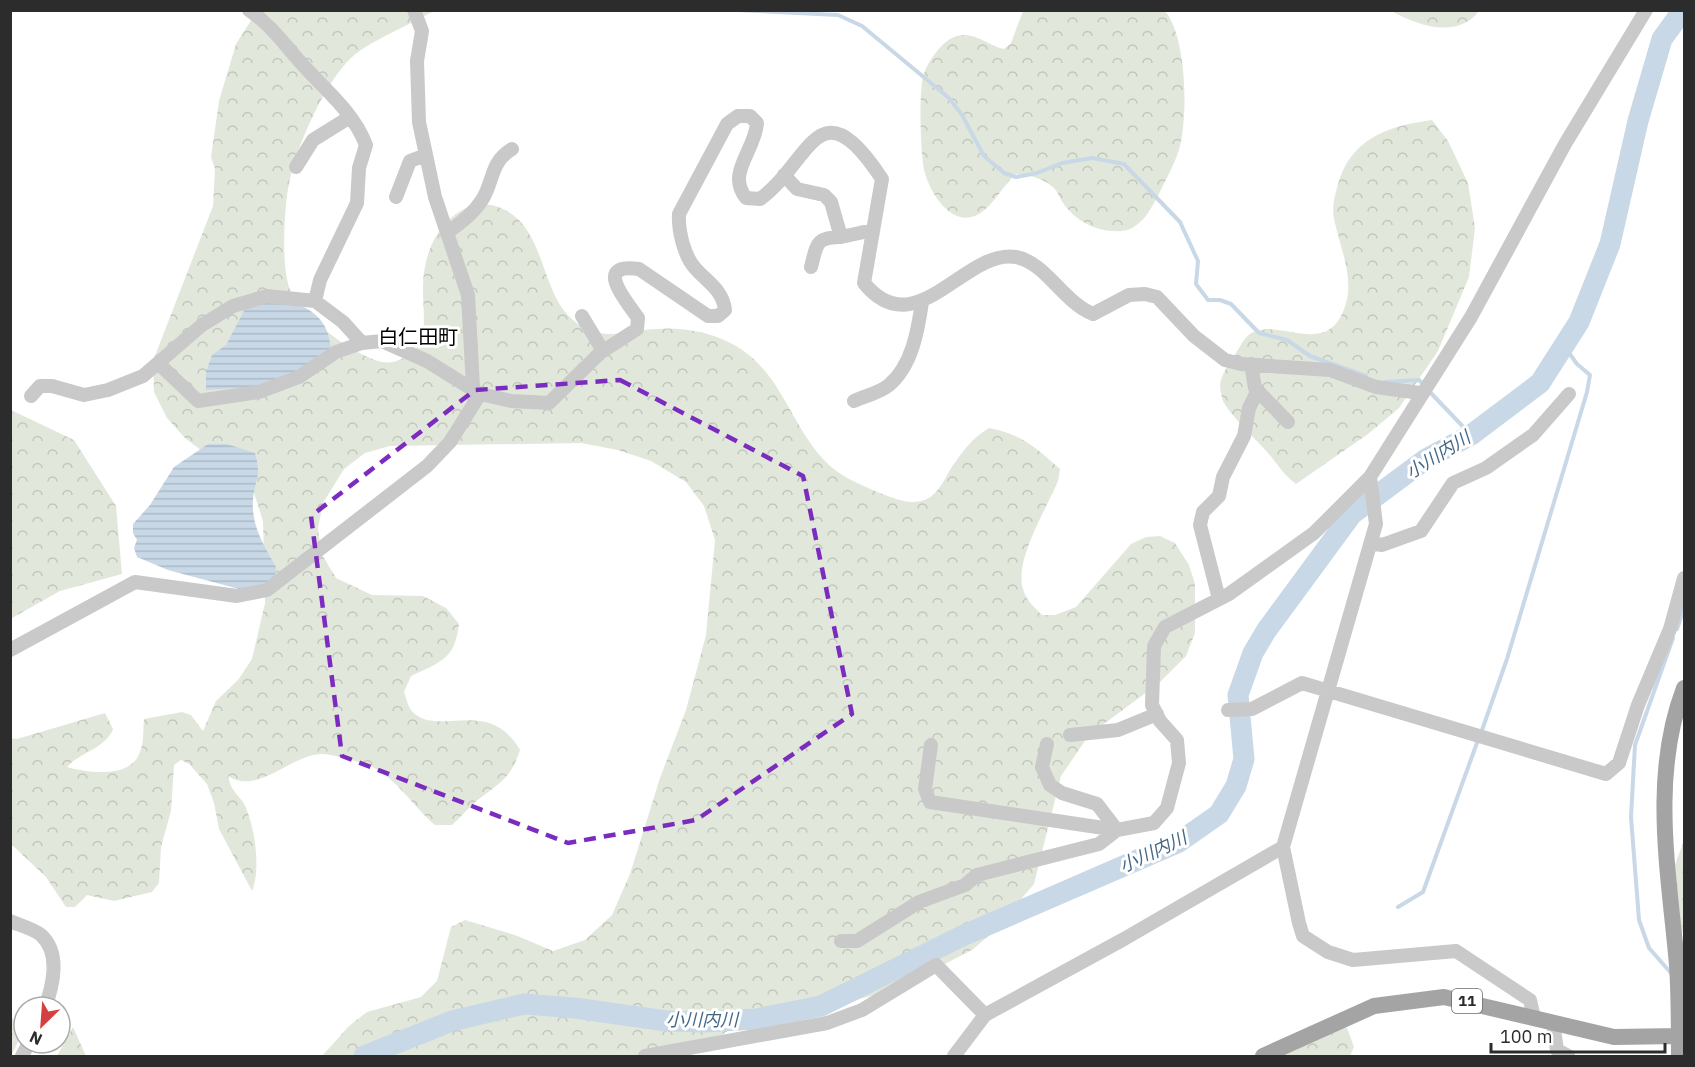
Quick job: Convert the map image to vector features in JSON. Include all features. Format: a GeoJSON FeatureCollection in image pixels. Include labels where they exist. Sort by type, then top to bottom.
{"type":"FeatureCollection","features":[{"type":"Feature","properties":{"kind":"main road"},"geometry":{"type":"LineString","coordinates":[[1678,1056],[1682,1036],[1664,842],[1665,772],[1678,705],[1684,688]]}},
{"type":"Feature","properties":{"kind":"main road","name":"11"},"geometry":{"type":"LineString","coordinates":[[1263,1056],[1374,1006],[1444,997],[1614,1036],[1682,1036]]}},
{"type":"Feature","properties":{"kind":"street"},"geometry":{"type":"LineString","coordinates":[[249,10],[270,25],[350,117],[366,145],[359,168],[357,203],[320,280],[315,301]]}},
{"type":"Feature","properties":{"kind":"street"},"geometry":{"type":"LineString","coordinates":[[10,650],[135,582],[237,596],[267,590],[427,466],[450,442],[477,391],[468,295],[435,197],[419,122],[417,61],[422,31],[414,10]]}},
{"type":"Feature","properties":{"kind":"street"},"geometry":{"type":"LineString","coordinates":[[931,745],[925,789],[930,802],[1117,830],[1154,823],[1167,808],[1179,763],[1177,740],[1152,705],[1154,646],[1166,627],[1219,599],[1314,533],[1370,477],[1429,380],[1471,317],[1565,144],[1646,10]]}},
{"type":"Feature","properties":{"kind":"street"},"geometry":{"type":"LineString","coordinates":[[158,363],[198,401],[259,392],[299,376],[336,352],[362,343],[382,341],[400,347],[477,391],[511,401],[549,403],[603,351],[637,329],[638,318],[616,289],[615,279],[620,271],[628,267],[639,269],[708,316],[718,316],[725,310],[718,291],[693,266],[678,227],[679,214],[727,124],[738,116],[750,116],[757,123],[756,137],[737,175],[740,190],[746,198],[760,199],[772,190],[813,139],[826,134],[840,134],[855,144],[882,179],[864,283],[875,296],[894,303],[922,302],[993,258],[1014,257],[1029,261],[1079,308],[1093,314],[1129,295],[1146,294],[1157,297],[1207,347],[1225,360],[1330,370],[1376,387],[1421,393]]}},
{"type":"Feature","properties":{"kind":"street"},"geometry":{"type":"LineString","coordinates":[[296,167],[313,140],[350,117]]}},
{"type":"Feature","properties":{"kind":"street"},"geometry":{"type":"LineString","coordinates":[[447,233],[471,215],[483,199],[493,167],[501,155],[512,149]]}},
{"type":"Feature","properties":{"kind":"street"},"geometry":{"type":"LineString","coordinates":[[396,197],[410,161],[426,155]]}},
{"type":"Feature","properties":{"kind":"street"},"geometry":{"type":"LineString","coordinates":[[784,175],[797,189],[824,195],[831,202],[841,237]]}},
{"type":"Feature","properties":{"kind":"street"},"geometry":{"type":"LineString","coordinates":[[811,267],[818,242],[824,237],[841,237],[873,230]]}},
{"type":"Feature","properties":{"kind":"street"},"geometry":{"type":"LineString","coordinates":[[31,396],[40,386],[52,386],[84,394],[108,390],[143,376],[202,325],[233,306],[267,296],[315,301],[343,322],[362,343]]}},
{"type":"Feature","properties":{"kind":"street"},"geometry":{"type":"LineString","coordinates":[[854,401],[888,386],[902,367],[917,338],[922,302]]}},
{"type":"Feature","properties":{"kind":"street"},"geometry":{"type":"LineString","coordinates":[[582,316],[603,351]]}},
{"type":"Feature","properties":{"kind":"street"},"geometry":{"type":"LineString","coordinates":[[1251,364],[1258,390],[1288,422]]}},
{"type":"Feature","properties":{"kind":"street"},"geometry":{"type":"LineString","coordinates":[[1219,599],[1200,525],[1203,512],[1219,496],[1223,477],[1244,436],[1249,408],[1258,390]]}},
{"type":"Feature","properties":{"kind":"street"},"geometry":{"type":"LineString","coordinates":[[1371,543],[1382,545],[1421,531],[1453,483],[1486,468],[1533,435],[1569,394]]}},
{"type":"Feature","properties":{"kind":"street"},"geometry":{"type":"LineString","coordinates":[[1370,477],[1376,524],[1283,847],[1299,924],[1304,936],[1328,952],[1353,960],[1456,951],[1530,1000],[1534,1018]]}},
{"type":"Feature","properties":{"kind":"street"},"geometry":{"type":"LineString","coordinates":[[1228,710],[1252,709],[1302,683],[1605,774],[1619,762],[1638,705],[1670,629],[1684,578]]}},
{"type":"Feature","properties":{"kind":"street"},"geometry":{"type":"LineString","coordinates":[[1070,735],[1118,730],[1157,714]]}},
{"type":"Feature","properties":{"kind":"street"},"geometry":{"type":"LineString","coordinates":[[1047,744],[1042,767],[1050,785],[1062,793],[1096,804],[1117,830]]}},
{"type":"Feature","properties":{"kind":"street"},"geometry":{"type":"LineString","coordinates":[[841,941],[857,941],[919,902],[965,885],[977,875],[1099,844],[1117,830]]}},
{"type":"Feature","properties":{"kind":"street"},"geometry":{"type":"LineString","coordinates":[[954,1056],[985,1016],[1283,847]]}},
{"type":"Feature","properties":{"kind":"street"},"geometry":{"type":"LineString","coordinates":[[10,921],[41,935],[53,961],[54,983],[50,995]]}},
{"type":"Feature","properties":{"kind":"street"},"geometry":{"type":"LineString","coordinates":[[645,1056],[827,1023],[862,1010],[936,965],[985,1016]]}},
{"type":"Feature","properties":{"kind":"street"},"geometry":{"type":"LineString","coordinates":[[1553,1023],[1557,1050],[1568,1056]]}},
{"type":"Feature","properties":{"kind":"highlighted area"},"geometry":{"type":"Polygon","coordinates":[[[620,380],[803,476],[852,714],[696,820],[568,843],[342,756],[311,516],[475,390],[620,380]]]}},
{"type":"Feature","properties":{"kind":"green space"},"geometry":{"type":"Polygon","coordinates":[[[257,11],[434,11],[367,46],[341,69],[322,98],[306,131],[290,179],[284,233],[286,276],[289,287],[294,298],[315,321],[358,352],[383,362],[394,362],[405,357],[419,345],[424,322],[424,270],[430,248],[441,229],[456,214],[472,206],[495,206],[516,217],[527,230],[554,294],[562,308],[573,320],[593,332],[603,334],[674,329],[691,330],[724,340],[759,364],[772,380],[814,448],[828,464],[863,486],[903,501],[915,502],[928,499],[942,485],[967,447],[989,428],[1011,434],[1036,448],[1060,469],[1058,481],[1027,549],[1021,577],[1024,593],[1042,615],[1055,615],[1076,607],[1131,544],[1146,537],[1160,536],[1175,543],[1189,565],[1195,584],[1195,633],[1186,656],[1159,683],[1089,735],[1061,776],[1034,884],[992,933],[972,950],[908,983],[878,994],[849,1002],[796,1003],[756,1014],[687,1056],[322,1056],[349,1026],[367,1012],[421,997],[437,981],[451,927],[465,920],[515,935],[553,951],[585,940],[612,915],[630,874],[660,778],[686,710],[706,635],[715,540],[704,506],[686,482],[651,461],[618,450],[581,443],[390,446],[365,453],[344,469],[323,503],[318,528],[321,553],[336,578],[372,595],[423,596],[446,608],[459,624],[454,645],[445,658],[411,676],[404,692],[411,710],[422,718],[434,721],[463,720],[493,724],[507,733],[520,750],[513,767],[504,779],[475,802],[452,825],[435,825],[394,782],[374,768],[338,756],[311,755],[264,778],[252,781],[240,781],[228,776],[234,791],[246,808],[252,827],[256,849],[256,872],[252,891],[219,829],[214,803],[207,784],[189,764],[181,760],[174,765],[171,811],[161,847],[159,883],[152,892],[114,901],[87,895],[75,907],[66,907],[46,877],[11,844],[10,738],[17,739],[105,713],[113,729],[110,736],[67,767],[97,772],[119,770],[135,761],[140,752],[144,719],[182,712],[191,715],[203,731],[216,701],[238,680],[252,659],[265,603],[263,521],[253,490],[185,438],[167,418],[154,392],[153,361],[213,206],[215,169],[211,157],[219,101],[236,44],[257,11]]]}},
{"type":"Feature","properties":{"kind":"green space"},"geometry":{"type":"Polygon","coordinates":[[[1023,11],[1165,11],[1172,23],[1178,40],[1184,79],[1182,138],[1176,158],[1153,206],[1135,226],[1122,231],[1113,231],[1089,225],[1068,210],[1050,185],[1041,179],[1026,175],[1016,174],[984,210],[969,217],[960,217],[952,213],[944,207],[932,191],[923,165],[921,140],[922,85],[928,65],[946,42],[957,36],[975,37],[1004,49],[1011,43],[1023,11]]]}},
{"type":"Feature","properties":{"kind":"green space"},"geometry":{"type":"Polygon","coordinates":[[[1391,11],[1479,11],[1470,20],[1460,25],[1436,27],[1424,25],[1391,11]]]}},
{"type":"Feature","properties":{"kind":"green space"},"geometry":{"type":"Polygon","coordinates":[[[1432,120],[1448,141],[1468,183],[1475,228],[1469,277],[1438,351],[1399,408],[1368,434],[1296,484],[1224,403],[1220,385],[1222,377],[1243,341],[1253,332],[1263,329],[1312,334],[1333,327],[1341,316],[1348,292],[1346,268],[1333,211],[1343,171],[1360,147],[1372,138],[1400,126],[1432,120]]]}},
{"type":"Feature","properties":{"kind":"green space"},"geometry":{"type":"Polygon","coordinates":[[[11,410],[74,440],[116,506],[122,574],[60,591],[12,618],[11,645],[11,410]]]}},
{"type":"Feature","properties":{"kind":"green space"},"geometry":{"type":"Polygon","coordinates":[[[1684,840],[1684,935],[1680,927],[1674,868],[1684,840]]]}},
{"type":"Feature","properties":{"kind":"green space"},"geometry":{"type":"Polygon","coordinates":[[[11,1016],[12,1054],[10,1056],[11,1016]]]}},
{"type":"Feature","properties":{"kind":"green space"},"geometry":{"type":"Polygon","coordinates":[[[1331,1024],[1347,1028],[1354,1047],[1350,1056],[1263,1056],[1331,1024]]]}},
{"type":"Feature","properties":{"kind":"green space"},"geometry":{"type":"Polygon","coordinates":[[[73,1027],[86,1056],[57,1056],[72,1055],[73,1027]]]}},
{"type":"Feature","properties":{"kind":"water"},"geometry":{"type":"Polygon","coordinates":[[[286,299],[304,307],[318,317],[326,330],[331,350],[313,364],[266,386],[206,390],[206,372],[212,355],[226,345],[247,305],[286,299]]]}},
{"type":"Feature","properties":{"kind":"water"},"geometry":{"type":"Polygon","coordinates":[[[208,444],[227,444],[255,453],[258,473],[253,500],[254,518],[259,535],[276,567],[275,578],[263,586],[239,589],[168,570],[137,557],[134,548],[137,540],[133,533],[133,524],[150,505],[174,467],[208,444]]]}},
{"type":"Feature","properties":{"kind":"waterway"},"geometry":{"type":"LineString","coordinates":[[654,10],[691,10]]}},
{"type":"Feature","properties":{"kind":"waterway"},"geometry":{"type":"LineString","coordinates":[[737,10],[838,15],[862,26],[949,98],[962,115],[984,156],[1004,173],[1016,177],[1037,173],[1062,163],[1092,158],[1124,164],[1180,222],[1198,261],[1196,284],[1208,300],[1220,300],[1231,304],[1259,333],[1287,340],[1310,356],[1366,376]]}},
{"type":"Feature","properties":{"kind":"waterway","name":"小川内川"},"geometry":{"type":"LineString","coordinates":[[364,1056],[452,1021],[524,1004],[575,1008],[666,1021],[704,1022],[756,1019],[821,1006],[962,936],[1179,842],[1219,814],[1236,786],[1244,759],[1238,695],[1253,653],[1266,631],[1352,514],[1426,459],[1471,435],[1540,383],[1579,322],[1610,244],[1638,121],[1662,39],[1683,10]]}},
{"type":"Feature","properties":{"kind":"waterway"},"geometry":{"type":"LineString","coordinates":[[1481,733],[1507,659],[1587,392],[1590,375],[1577,364],[1564,346]]}},
{"type":"Feature","properties":{"kind":"waterway"},"geometry":{"type":"LineString","coordinates":[[1385,382],[1419,380],[1423,384]]}},
{"type":"Feature","properties":{"kind":"waterway"},"geometry":{"type":"LineString","coordinates":[[1428,390],[1471,435]]}},
{"type":"Feature","properties":{"kind":"waterway"},"geometry":{"type":"LineString","coordinates":[[1677,629],[1684,608]]}},
{"type":"Feature","properties":{"kind":"waterway"},"geometry":{"type":"LineString","coordinates":[[1671,973],[1649,948],[1639,920],[1631,817],[1635,745],[1673,638]]}},
{"type":"Feature","properties":{"kind":"waterway"},"geometry":{"type":"LineString","coordinates":[[1398,907],[1423,892],[1478,740]]}},
{"type":"Feature","properties":{"kind":"district","name":"白仁田町"},"geometry":{"type":"Point","coordinates":[418,337]}}]}
